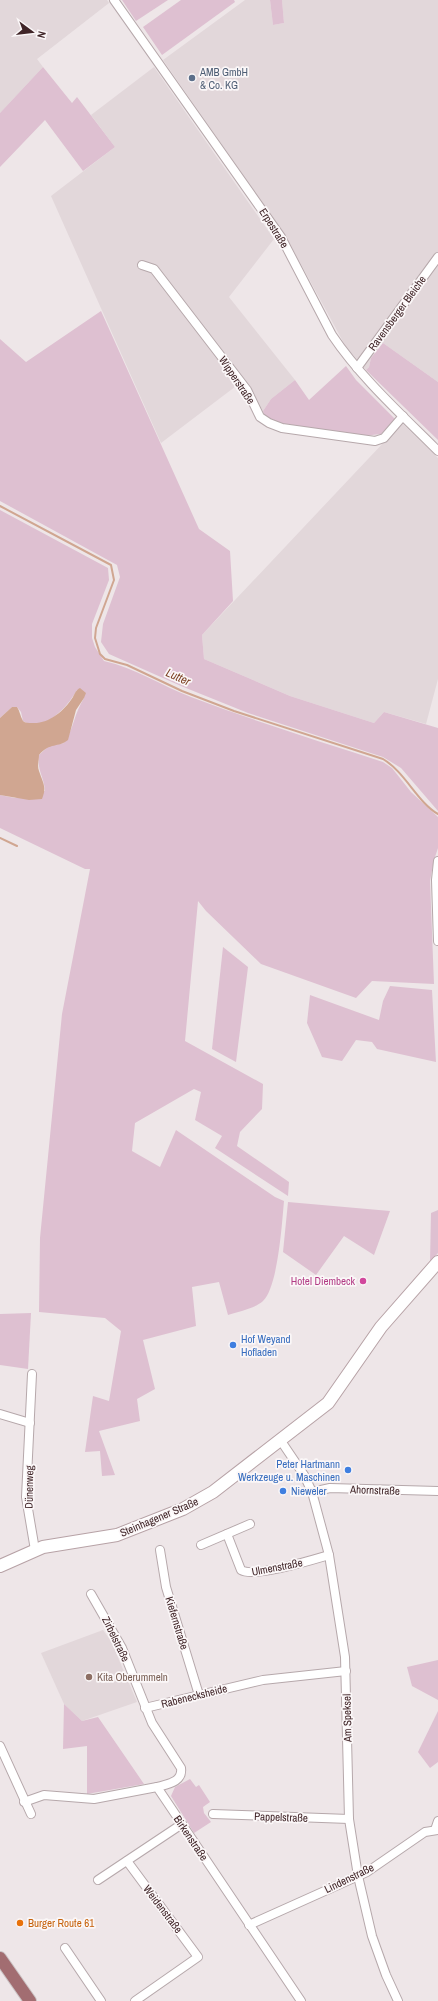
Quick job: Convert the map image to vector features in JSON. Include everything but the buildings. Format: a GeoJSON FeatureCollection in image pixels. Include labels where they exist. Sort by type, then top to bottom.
{"type":"FeatureCollection","features":[{"type":"Feature","properties":{"kind":"main road","name":"Steinhagener Straße"},"geometry":{"type":"LineString","coordinates":[[0,1566],[35,1550],[54,1545],[111,1537],[183,1509],[213,1492],[322,1408],[334,1395],[381,1327],[438,1262]]}},
{"type":"Feature","properties":{"kind":"main road"},"geometry":{"type":"LineString","coordinates":[[0,1958],[30,2001]]}},
{"type":"Feature","properties":{"kind":"street","name":"Erpestraße"},"geometry":{"type":"LineString","coordinates":[[114,0],[281,238],[332,335],[357,368],[438,450]]}},
{"type":"Feature","properties":{"kind":"street","name":"Ravensberger Bleiche"},"geometry":{"type":"LineString","coordinates":[[357,368],[438,257]]}},
{"type":"Feature","properties":{"kind":"street","name":"Wipperstraße"},"geometry":{"type":"LineString","coordinates":[[142,265],[154,268],[247,390],[260,416],[269,423],[282,428],[375,441],[384,438],[403,416]]}},
{"type":"Feature","properties":{"kind":"street"},"geometry":{"type":"LineString","coordinates":[[438,861],[436,880],[438,941]]}},
{"type":"Feature","properties":{"kind":"street","name":"Dünenweg"},"geometry":{"type":"LineString","coordinates":[[32,1374],[26,1497],[35,1550]]}},
{"type":"Feature","properties":{"kind":"street"},"geometry":{"type":"LineString","coordinates":[[0,1414],[30,1423]]}},
{"type":"Feature","properties":{"kind":"street","name":"Am Speksel"},"geometry":{"type":"LineString","coordinates":[[281,1441],[304,1475],[312,1492],[329,1555],[345,1656],[349,1819],[358,1876],[372,1936],[386,1975],[398,2001]]}},
{"type":"Feature","properties":{"kind":"street","name":"Ahornstraße"},"geometry":{"type":"LineString","coordinates":[[312,1492],[330,1488],[438,1492]]}},
{"type":"Feature","properties":{"kind":"street"},"geometry":{"type":"LineString","coordinates":[[201,1545],[250,1524]]}},
{"type":"Feature","properties":{"kind":"street","name":"Ulmenstraße"},"geometry":{"type":"LineString","coordinates":[[227,1534],[241,1570],[244,1572],[250,1573],[274,1569],[329,1555]]}},
{"type":"Feature","properties":{"kind":"street","name":"Kiefernstraße"},"geometry":{"type":"LineString","coordinates":[[160,1550],[166,1587],[199,1695]]}},
{"type":"Feature","properties":{"kind":"street","name":"Zirbelstraße"},"geometry":{"type":"LineString","coordinates":[[91,1594],[122,1648],[145,1708]]}},
{"type":"Feature","properties":{"kind":"street","name":"Rabenecksheide"},"geometry":{"type":"LineString","coordinates":[[157,1787],[171,1784],[178,1779],[181,1774],[181,1768],[152,1723],[145,1708],[263,1680],[346,1671]]}},
{"type":"Feature","properties":{"kind":"street"},"geometry":{"type":"LineString","coordinates":[[0,1746],[24,1802],[31,1814]]}},
{"type":"Feature","properties":{"kind":"street"},"geometry":{"type":"LineString","coordinates":[[24,1802],[44,1795],[94,1799],[157,1787]]}},
{"type":"Feature","properties":{"kind":"street","name":"Birkenstraße"},"geometry":{"type":"LineString","coordinates":[[157,1787],[301,2001]]}},
{"type":"Feature","properties":{"kind":"street","name":"Pappelstraße"},"geometry":{"type":"LineString","coordinates":[[213,1814],[349,1819]]}},
{"type":"Feature","properties":{"kind":"street","name":"Lindenstraße"},"geometry":{"type":"LineString","coordinates":[[249,1924],[366,1872],[425,1832],[436,1830],[438,1821]]}},
{"type":"Feature","properties":{"kind":"street"},"geometry":{"type":"LineString","coordinates":[[98,1880],[182,1824]]}},
{"type":"Feature","properties":{"kind":"street","name":"Weidenstraße"},"geometry":{"type":"LineString","coordinates":[[127,1860],[198,1957],[135,2001]]}},
{"type":"Feature","properties":{"kind":"street"},"geometry":{"type":"LineString","coordinates":[[65,1948],[101,2001]]}},
{"type":"Feature","properties":{"kind":"shaded area"},"geometry":{"type":"Polygon","coordinates":[[[0,0],[107,0],[109,3],[37,59],[43,67],[0,113],[0,0]]]}},
{"type":"Feature","properties":{"kind":"shaded area"},"geometry":{"type":"Polygon","coordinates":[[[122,0],[168,0],[136,21],[122,0]]]}},
{"type":"Feature","properties":{"kind":"shaded area"},"geometry":{"type":"Polygon","coordinates":[[[181,0],[234,0],[235,2],[162,55],[143,27],[181,0]]]}},
{"type":"Feature","properties":{"kind":"shaded area"},"geometry":{"type":"Polygon","coordinates":[[[245,0],[270,0],[273,25],[284,23],[282,0],[438,0],[438,382],[383,343],[371,358],[369,367],[366,370],[346,347],[285,235],[163,60],[245,0]]]}},
{"type":"Feature","properties":{"kind":"shaded area"},"geometry":{"type":"Polygon","coordinates":[[[270,0],[282,0],[284,23],[273,25],[270,0]]]}},
{"type":"Feature","properties":{"kind":"shaded area"},"geometry":{"type":"Polygon","coordinates":[[[43,67],[72,103],[77,97],[115,147],[83,171],[45,120],[0,167],[0,113],[43,67]]]}},
{"type":"Feature","properties":{"kind":"shaded area"},"geometry":{"type":"Polygon","coordinates":[[[154,67],[274,239],[229,297],[295,380],[271,399],[263,411],[244,380],[161,443],[51,196],[115,147],[91,115],[154,67]]]}},
{"type":"Feature","properties":{"kind":"shaded area"},"geometry":{"type":"Polygon","coordinates":[[[101,311],[199,529],[230,551],[233,601],[202,635],[204,659],[290,696],[374,723],[384,712],[438,728],[438,811],[401,768],[383,757],[248,713],[181,686],[109,654],[101,642],[103,624],[120,577],[117,565],[0,501],[0,339],[26,362],[101,311]]]}},
{"type":"Feature","properties":{"kind":"shaded area"},"geometry":{"type":"Polygon","coordinates":[[[383,343],[438,382],[438,440],[366,370],[369,367],[371,358],[383,343]]]}},
{"type":"Feature","properties":{"kind":"shaded area"},"geometry":{"type":"Polygon","coordinates":[[[346,366],[356,380],[395,419],[381,434],[363,436],[277,423],[265,415],[263,411],[271,399],[295,380],[309,400],[346,366]]]}},
{"type":"Feature","properties":{"kind":"shaded area"},"geometry":{"type":"Polygon","coordinates":[[[402,423],[438,458],[438,679],[426,724],[384,712],[374,723],[290,696],[204,659],[202,635],[402,423]]]}},
{"type":"Feature","properties":{"kind":"shaded area"},"geometry":{"type":"Polygon","coordinates":[[[0,510],[108,568],[109,580],[92,624],[92,638],[95,647],[104,661],[127,668],[180,693],[215,706],[383,762],[392,768],[411,792],[438,817],[438,848],[430,881],[434,984],[372,981],[356,998],[261,964],[206,911],[198,901],[185,1041],[263,1084],[262,1109],[240,1132],[237,1146],[289,1182],[288,1196],[215,1148],[222,1136],[195,1120],[201,1092],[194,1089],[135,1123],[132,1151],[160,1167],[176,1130],[275,1197],[284,1201],[276,1269],[268,1294],[263,1301],[251,1308],[228,1315],[219,1282],[192,1287],[196,1326],[143,1340],[155,1389],[137,1399],[140,1421],[99,1431],[115,1475],[102,1476],[100,1451],[85,1452],[93,1396],[109,1401],[121,1331],[105,1318],[39,1312],[40,1238],[62,1014],[90,869],[85,869],[0,828],[0,795],[15,798],[45,791],[39,766],[39,755],[50,745],[64,743],[84,698],[77,690],[61,710],[47,721],[39,724],[31,724],[23,721],[21,712],[17,707],[12,707],[0,718],[0,510]]]}},
{"type":"Feature","properties":{"kind":"shaded area"},"geometry":{"type":"Polygon","coordinates":[[[80,688],[86,693],[76,710],[68,740],[61,744],[47,748],[39,755],[38,769],[44,788],[42,799],[29,800],[0,795],[0,718],[12,707],[17,707],[24,722],[38,723],[50,719],[61,712],[80,688]]]}},
{"type":"Feature","properties":{"kind":"shaded area"},"geometry":{"type":"Polygon","coordinates":[[[223,947],[248,967],[236,1062],[212,1049],[223,947]]]}},
{"type":"Feature","properties":{"kind":"shaded area"},"geometry":{"type":"Polygon","coordinates":[[[390,986],[432,990],[436,1062],[377,1049],[372,1042],[356,1040],[342,1061],[322,1057],[307,1023],[310,995],[379,1020],[383,1001],[390,986]]]}},
{"type":"Feature","properties":{"kind":"shaded area"},"geometry":{"type":"Polygon","coordinates":[[[288,1202],[390,1211],[374,1255],[344,1236],[316,1275],[283,1252],[288,1202]]]}},
{"type":"Feature","properties":{"kind":"shaded area"},"geometry":{"type":"Polygon","coordinates":[[[438,1210],[438,1253],[430,1262],[431,1213],[438,1210]]]}},
{"type":"Feature","properties":{"kind":"shaded area"},"geometry":{"type":"Polygon","coordinates":[[[31,1313],[28,1369],[0,1365],[0,1314],[31,1313]]]}},
{"type":"Feature","properties":{"kind":"shaded area","name":"Kita Oberummeln"},"geometry":{"type":"Polygon","coordinates":[[[103,1630],[111,1641],[137,1702],[82,1721],[64,1704],[41,1653],[103,1630]]]}},
{"type":"Feature","properties":{"kind":"shaded area"},"geometry":{"type":"Polygon","coordinates":[[[438,1660],[438,1700],[412,1686],[407,1667],[438,1660]]]}},
{"type":"Feature","properties":{"kind":"shaded area"},"geometry":{"type":"Polygon","coordinates":[[[64,1704],[82,1721],[98,1717],[144,1784],[87,1794],[87,1746],[63,1749],[64,1704]]]}},
{"type":"Feature","properties":{"kind":"shaded area"},"geometry":{"type":"Polygon","coordinates":[[[438,1711],[438,1762],[430,1768],[418,1752],[438,1711]]]}},
{"type":"Feature","properties":{"kind":"shaded area"},"geometry":{"type":"Polygon","coordinates":[[[190,1779],[196,1787],[199,1785],[210,1802],[203,1807],[204,1813],[211,1822],[194,1833],[171,1796],[175,1787],[190,1779]]]}},
{"type":"Feature","properties":{"kind":"waterway","name":"Lutter"},"geometry":{"type":"LineString","coordinates":[[0,506],[111,565],[114,580],[96,628],[95,638],[100,654],[105,659],[127,665],[182,691],[234,711],[383,759],[398,772],[424,803],[438,814]]}},
{"type":"Feature","properties":{"kind":"waterway"},"geometry":{"type":"LineString","coordinates":[[0,838],[17,846]]}},
{"type":"Feature","properties":{"kind":"place","name":"AMB GmbH & Co. KG"},"geometry":{"type":"Point","coordinates":[192,78]}},
{"type":"Feature","properties":{"kind":"place","name":"Hotel Diembeck"},"geometry":{"type":"Point","coordinates":[363,1281]}},
{"type":"Feature","properties":{"kind":"place","name":"Hof Weyand Hofladen"},"geometry":{"type":"Point","coordinates":[233,1345]}},
{"type":"Feature","properties":{"kind":"place","name":"Peter Hartmann Werkzeuge u. Maschinen"},"geometry":{"type":"Point","coordinates":[348,1470]}},
{"type":"Feature","properties":{"kind":"place","name":"Nieweler"},"geometry":{"type":"Point","coordinates":[283,1491]}},
{"type":"Feature","properties":{"kind":"place","name":"Kita Oberummeln"},"geometry":{"type":"Point","coordinates":[89,1677]}},
{"type":"Feature","properties":{"kind":"place","name":"Burger Route 61"},"geometry":{"type":"Point","coordinates":[20,1923]}}]}
